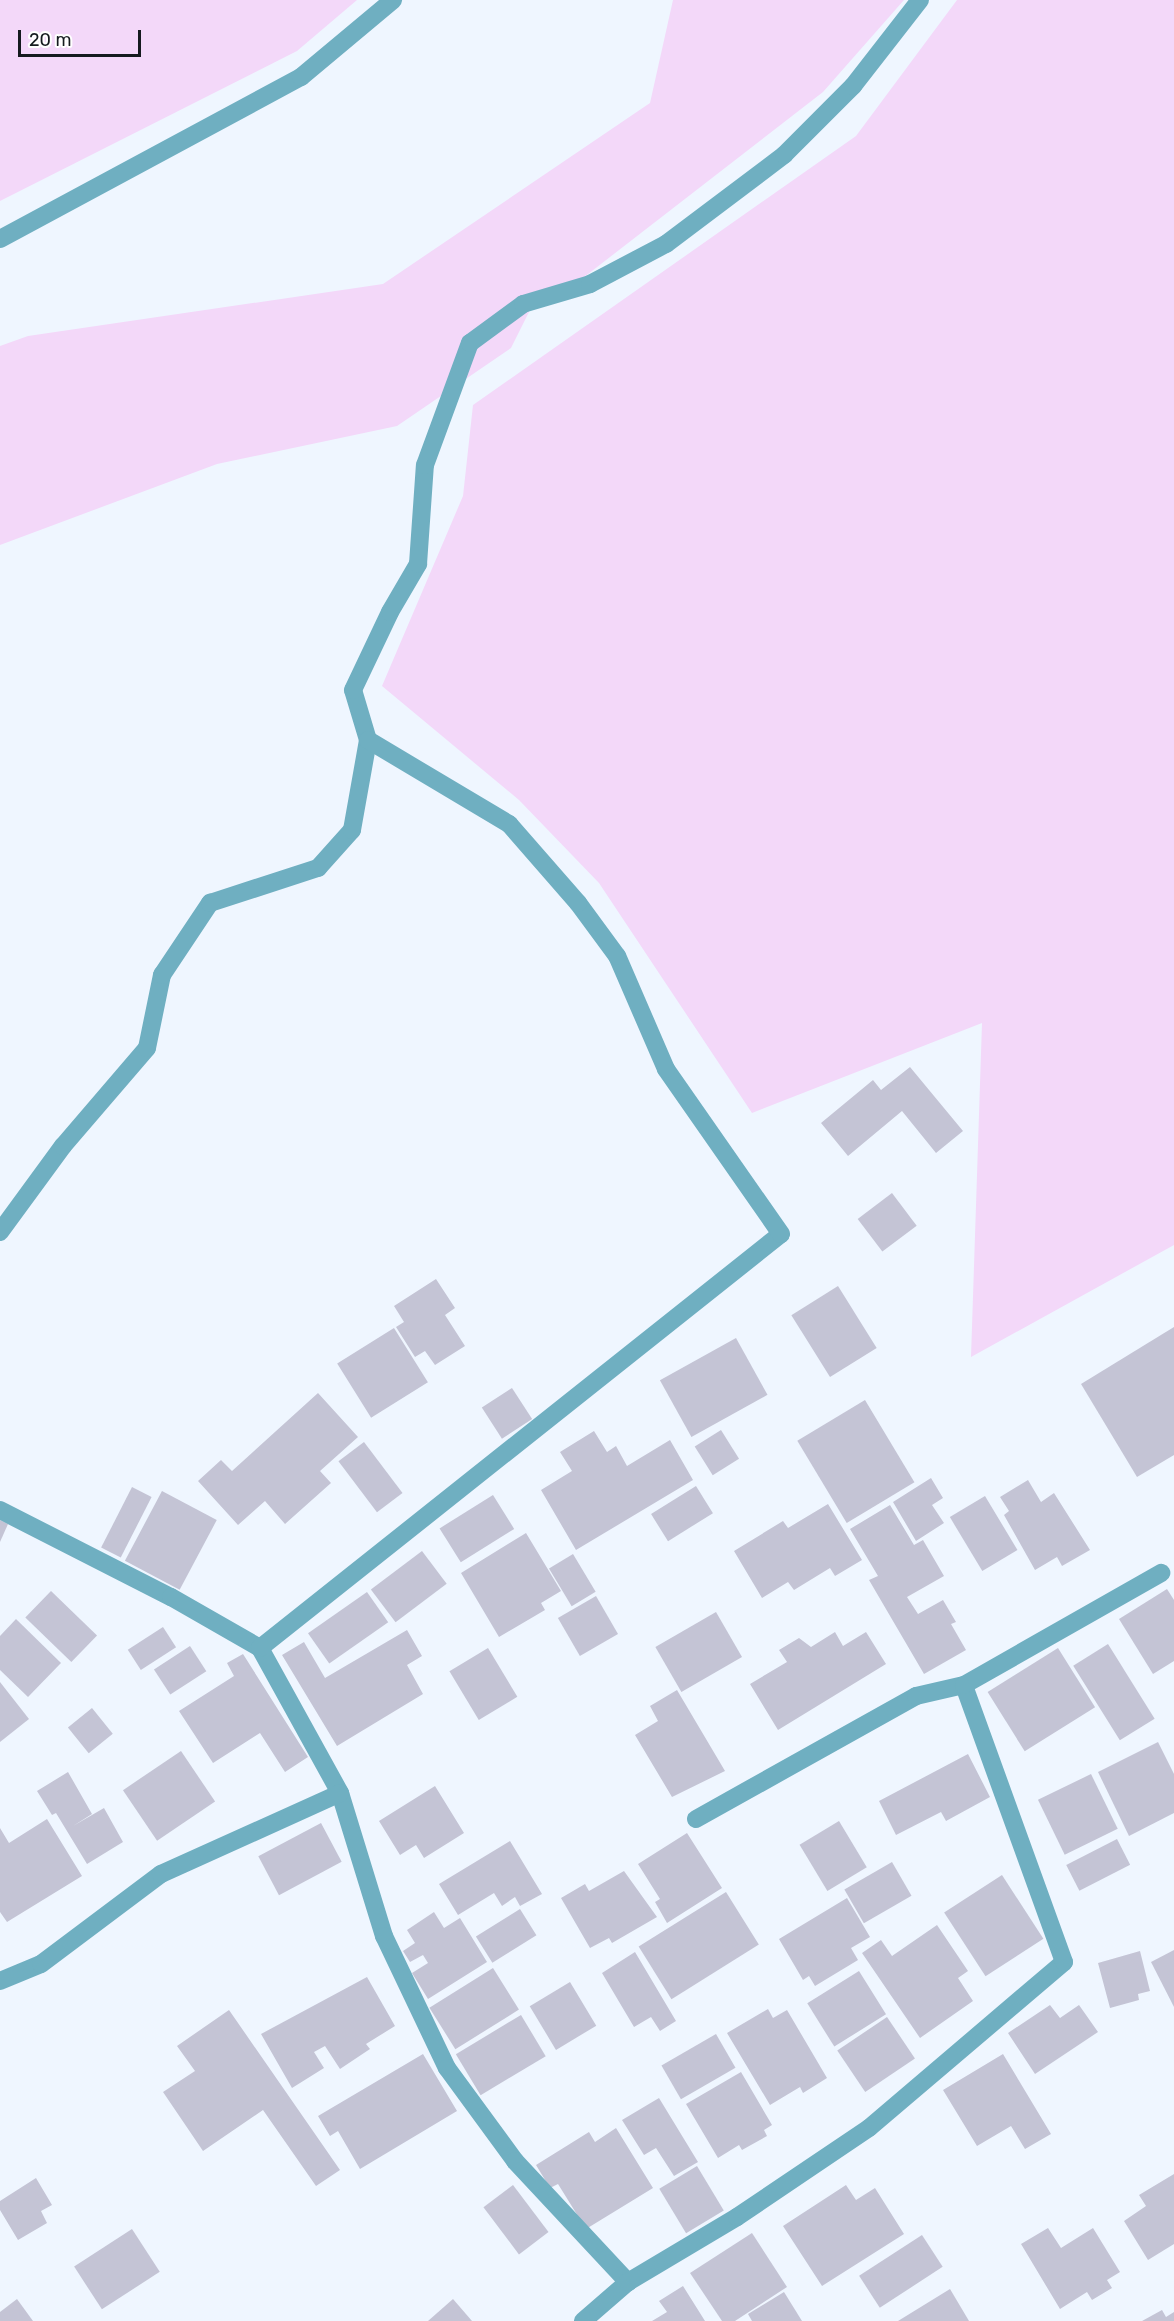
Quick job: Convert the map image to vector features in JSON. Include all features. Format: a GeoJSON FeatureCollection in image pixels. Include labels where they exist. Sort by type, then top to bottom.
{"type":"FeatureCollection","features":[{"type":"Feature","properties":{"kind":"street"},"geometry":{"type":"LineString","coordinates":[[0,239],[301,77],[393,0]]}},
{"type":"Feature","properties":{"kind":"street"},"geometry":{"type":"LineString","coordinates":[[0,1232],[63,1146],[147,1048],[162,975],[210,903],[318,868],[352,830],[368,740],[353,690],[390,612],[418,564],[425,465],[470,344],[523,304],[590,284],[666,244],[775,162],[853,86],[920,0]]}},
{"type":"Feature","properties":{"kind":"street"},"geometry":{"type":"LineString","coordinates":[[260,1648],[781,1234],[666,1069],[617,956],[578,903],[509,824],[368,740]]}},
{"type":"Feature","properties":{"kind":"street"},"geometry":{"type":"LineString","coordinates":[[0,1509],[171,1597],[260,1648],[340,1793],[384,1936],[447,2068],[515,2161],[628,2282]]}},
{"type":"Feature","properties":{"kind":"street"},"geometry":{"type":"LineString","coordinates":[[696,1820],[916,1696],[964,1685],[1161,1573]]}},
{"type":"Feature","properties":{"kind":"street"},"geometry":{"type":"LineString","coordinates":[[583,2321],[628,2282],[737,2217],[869,2128],[1064,1962],[964,1685]]}},
{"type":"Feature","properties":{"kind":"street"},"geometry":{"type":"LineString","coordinates":[[0,1980],[41,1964],[161,1874],[340,1793]]}},
{"type":"Feature","properties":{"kind":"shaded area"},"geometry":{"type":"Polygon","coordinates":[[[0,0],[357,0],[297,51],[0,201],[0,0]]]}},
{"type":"Feature","properties":{"kind":"shaded area"},"geometry":{"type":"Polygon","coordinates":[[[673,0],[904,0],[823,92],[570,288],[536,298],[511,348],[397,426],[217,464],[0,545],[0,346],[28,336],[383,284],[650,103],[673,0]]]}},
{"type":"Feature","properties":{"kind":"shaded area"},"geometry":{"type":"Polygon","coordinates":[[[957,0],[1174,0],[1174,1245],[971,1357],[982,1023],[752,1113],[599,883],[519,800],[382,686],[463,496],[473,405],[856,136],[957,0]]]}},
{"type":"Feature","properties":{"kind":"building"},"geometry":{"type":"Polygon","coordinates":[[[910,1067],[963,1131],[936,1153],[902,1111],[848,1156],[821,1123],[873,1080],[881,1090],[910,1067]]]}},
{"type":"Feature","properties":{"kind":"building"},"geometry":{"type":"Polygon","coordinates":[[[892,1193],[917,1226],[882,1252],[858,1219],[892,1193]]]}},
{"type":"Feature","properties":{"kind":"building"},"geometry":{"type":"Polygon","coordinates":[[[436,1279],[455,1308],[445,1315],[465,1346],[435,1365],[425,1351],[415,1357],[396,1327],[404,1322],[394,1306],[436,1279]]]}},
{"type":"Feature","properties":{"kind":"building"},"geometry":{"type":"Polygon","coordinates":[[[838,1286],[877,1348],[830,1377],[791,1315],[838,1286]]]}},
{"type":"Feature","properties":{"kind":"building"},"geometry":{"type":"Polygon","coordinates":[[[1174,1327],[1174,1455],[1137,1477],[1081,1384],[1174,1327]]]}},
{"type":"Feature","properties":{"kind":"building"},"geometry":{"type":"Polygon","coordinates":[[[394,1328],[428,1382],[371,1418],[337,1364],[394,1328]]]}},
{"type":"Feature","properties":{"kind":"building"},"geometry":{"type":"Polygon","coordinates":[[[736,1338],[768,1395],[691,1437],[660,1380],[736,1338]]]}},
{"type":"Feature","properties":{"kind":"building"},"geometry":{"type":"Polygon","coordinates":[[[512,1388],[532,1419],[502,1439],[482,1408],[512,1388]]]}},
{"type":"Feature","properties":{"kind":"building"},"geometry":{"type":"Polygon","coordinates":[[[318,1393],[358,1437],[320,1471],[331,1483],[285,1524],[265,1501],[238,1525],[198,1481],[221,1460],[232,1471],[318,1393]]]}},
{"type":"Feature","properties":{"kind":"building"},"geometry":{"type":"Polygon","coordinates":[[[865,1400],[914,1482],[847,1523],[797,1441],[865,1400]]]}},
{"type":"Feature","properties":{"kind":"building"},"geometry":{"type":"Polygon","coordinates":[[[721,1430],[739,1459],[713,1475],[695,1446],[721,1430]]]}},
{"type":"Feature","properties":{"kind":"building"},"geometry":{"type":"Polygon","coordinates":[[[594,1431],[607,1452],[616,1446],[627,1466],[670,1440],[693,1480],[576,1550],[541,1490],[572,1471],[560,1452],[594,1431]]]}},
{"type":"Feature","properties":{"kind":"building"},"geometry":{"type":"Polygon","coordinates":[[[364,1442],[403,1493],[377,1512],[338,1461],[364,1442]]]}},
{"type":"Feature","properties":{"kind":"building"},"geometry":{"type":"Polygon","coordinates":[[[931,1478],[943,1498],[932,1505],[944,1523],[916,1541],[893,1502],[931,1478]]]}},
{"type":"Feature","properties":{"kind":"building"},"geometry":{"type":"Polygon","coordinates":[[[1028,1480],[1041,1502],[1054,1493],[1090,1550],[1062,1566],[1057,1557],[1035,1570],[1004,1515],[1009,1511],[1000,1497],[1028,1480]]]}},
{"type":"Feature","properties":{"kind":"building"},"geometry":{"type":"Polygon","coordinates":[[[696,1486],[713,1513],[668,1541],[651,1514],[696,1486]]]}},
{"type":"Feature","properties":{"kind":"building"},"geometry":{"type":"Polygon","coordinates":[[[132,1487],[152,1497],[121,1558],[101,1548],[132,1487]]]}},
{"type":"Feature","properties":{"kind":"building"},"geometry":{"type":"Polygon","coordinates":[[[162,1491],[217,1520],[180,1590],[125,1561],[162,1491]]]}},
{"type":"Feature","properties":{"kind":"building"},"geometry":{"type":"Polygon","coordinates":[[[493,1495],[514,1529],[461,1562],[440,1528],[493,1495]]]}},
{"type":"Feature","properties":{"kind":"building"},"geometry":{"type":"Polygon","coordinates":[[[985,1496],[1017,1550],[982,1571],[950,1517],[985,1496]]]}},
{"type":"Feature","properties":{"kind":"building"},"geometry":{"type":"Polygon","coordinates":[[[828,1504],[862,1560],[835,1576],[830,1568],[794,1590],[788,1582],[762,1598],[734,1551],[783,1521],[788,1528],[828,1504]]]}},
{"type":"Feature","properties":{"kind":"building"},"geometry":{"type":"Polygon","coordinates":[[[890,1505],[914,1545],[923,1540],[944,1576],[907,1597],[918,1614],[943,1600],[956,1622],[951,1624],[966,1650],[924,1674],[869,1580],[878,1576],[850,1529],[890,1505]]]}},
{"type":"Feature","properties":{"kind":"building"},"geometry":{"type":"Polygon","coordinates":[[[0,1520],[8,1524],[0,1542],[0,1520]]]}},
{"type":"Feature","properties":{"kind":"building"},"geometry":{"type":"Polygon","coordinates":[[[526,1533],[561,1591],[541,1603],[545,1610],[499,1637],[461,1573],[526,1533]]]}},
{"type":"Feature","properties":{"kind":"building"},"geometry":{"type":"Polygon","coordinates":[[[422,1551],[447,1584],[396,1622],[371,1590],[422,1551]]]}},
{"type":"Feature","properties":{"kind":"building"},"geometry":{"type":"Polygon","coordinates":[[[573,1554],[596,1592],[572,1606],[549,1568],[573,1554]]]}},
{"type":"Feature","properties":{"kind":"building"},"geometry":{"type":"Polygon","coordinates":[[[1167,1589],[1174,1600],[1174,1661],[1153,1674],[1119,1619],[1167,1589]]]}},
{"type":"Feature","properties":{"kind":"building"},"geometry":{"type":"Polygon","coordinates":[[[51,1591],[97,1635],[71,1662],[25,1618],[51,1591]]]}},
{"type":"Feature","properties":{"kind":"building"},"geometry":{"type":"Polygon","coordinates":[[[367,1592],[388,1622],[329,1664],[308,1633],[367,1592]]]}},
{"type":"Feature","properties":{"kind":"building"},"geometry":{"type":"Polygon","coordinates":[[[596,1596],[618,1634],[580,1656],[558,1618],[596,1596]]]}},
{"type":"Feature","properties":{"kind":"building"},"geometry":{"type":"Polygon","coordinates":[[[716,1612],[742,1657],[681,1692],[655,1647],[716,1612]]]}},
{"type":"Feature","properties":{"kind":"building"},"geometry":{"type":"Polygon","coordinates":[[[16,1619],[61,1663],[28,1697],[0,1670],[0,1636],[16,1619]]]}},
{"type":"Feature","properties":{"kind":"building"},"geometry":{"type":"Polygon","coordinates":[[[163,1627],[176,1647],[141,1670],[128,1650],[163,1627]]]}},
{"type":"Feature","properties":{"kind":"building"},"geometry":{"type":"Polygon","coordinates":[[[407,1630],[422,1656],[407,1665],[423,1694],[337,1746],[282,1655],[304,1642],[325,1678],[407,1630]]]}},
{"type":"Feature","properties":{"kind":"building"},"geometry":{"type":"Polygon","coordinates":[[[835,1632],[843,1646],[866,1632],[886,1664],[778,1730],[750,1684],[787,1662],[779,1650],[799,1638],[811,1647],[835,1632]]]}},
{"type":"Feature","properties":{"kind":"building"},"geometry":{"type":"Polygon","coordinates":[[[1108,1644],[1155,1719],[1120,1740],[1073,1666],[1108,1644]]]}},
{"type":"Feature","properties":{"kind":"building"},"geometry":{"type":"Polygon","coordinates":[[[190,1646],[206,1671],[170,1695],[154,1669],[190,1646]]]}},
{"type":"Feature","properties":{"kind":"building"},"geometry":{"type":"Polygon","coordinates":[[[488,1648],[517,1697],[479,1720],[449,1671],[488,1648]]]}},
{"type":"Feature","properties":{"kind":"building"},"geometry":{"type":"Polygon","coordinates":[[[1058,1648],[1095,1707],[1025,1751],[988,1692],[1058,1648]]]}},
{"type":"Feature","properties":{"kind":"building"},"geometry":{"type":"Polygon","coordinates":[[[243,1654],[308,1757],[285,1772],[260,1733],[213,1763],[179,1711],[234,1676],[227,1663],[243,1654]]]}},
{"type":"Feature","properties":{"kind":"building"},"geometry":{"type":"Polygon","coordinates":[[[0,1682],[29,1719],[0,1742],[0,1682]]]}},
{"type":"Feature","properties":{"kind":"building"},"geometry":{"type":"Polygon","coordinates":[[[677,1690],[725,1771],[672,1797],[635,1735],[658,1721],[650,1706],[677,1690]]]}},
{"type":"Feature","properties":{"kind":"building"},"geometry":{"type":"Polygon","coordinates":[[[92,1708],[113,1734],[89,1753],[68,1728],[92,1708]]]}},
{"type":"Feature","properties":{"kind":"building"},"geometry":{"type":"Polygon","coordinates":[[[1158,1742],[1174,1774],[1174,1813],[1129,1836],[1098,1772],[1158,1742]]]}},
{"type":"Feature","properties":{"kind":"building"},"geometry":{"type":"Polygon","coordinates":[[[181,1751],[215,1802],[157,1841],[123,1790],[181,1751]]]}},
{"type":"Feature","properties":{"kind":"building"},"geometry":{"type":"Polygon","coordinates":[[[968,1754],[990,1797],[946,1821],[941,1812],[896,1835],[879,1801],[968,1754]]]}},
{"type":"Feature","properties":{"kind":"building"},"geometry":{"type":"Polygon","coordinates":[[[68,1772],[92,1814],[73,1826],[104,1808],[123,1842],[87,1864],[56,1813],[52,1815],[37,1791],[68,1772]]]}},
{"type":"Feature","properties":{"kind":"building"},"geometry":{"type":"Polygon","coordinates":[[[1091,1774],[1118,1829],[1065,1855],[1038,1800],[1091,1774]]]}},
{"type":"Feature","properties":{"kind":"building"},"geometry":{"type":"Polygon","coordinates":[[[435,1786],[464,1833],[424,1858],[416,1845],[400,1855],[379,1821],[435,1786]]]}},
{"type":"Feature","properties":{"kind":"building"},"geometry":{"type":"Polygon","coordinates":[[[47,1819],[82,1876],[7,1922],[0,1912],[0,1828],[9,1843],[47,1819]]]}},
{"type":"Feature","properties":{"kind":"building"},"geometry":{"type":"Polygon","coordinates":[[[839,1821],[867,1867],[827,1891],[800,1845],[839,1821]]]}},
{"type":"Feature","properties":{"kind":"building"},"geometry":{"type":"Polygon","coordinates":[[[321,1823],[342,1862],[279,1895],[258,1856],[321,1823]]]}},
{"type":"Feature","properties":{"kind":"building"},"geometry":{"type":"Polygon","coordinates":[[[687,1833],[722,1888],[667,1923],[655,1902],[660,1899],[638,1864],[687,1833]]]}},
{"type":"Feature","properties":{"kind":"building"},"geometry":{"type":"Polygon","coordinates":[[[1117,1839],[1130,1865],[1079,1891],[1066,1865],[1117,1839]]]}},
{"type":"Feature","properties":{"kind":"building"},"geometry":{"type":"Polygon","coordinates":[[[510,1841],[542,1894],[520,1906],[515,1897],[502,1906],[494,1893],[458,1915],[439,1884],[510,1841]]]}},
{"type":"Feature","properties":{"kind":"building"},"geometry":{"type":"Polygon","coordinates":[[[892,1862],[912,1896],[864,1923],[844,1890],[892,1862]]]}},
{"type":"Feature","properties":{"kind":"building"},"geometry":{"type":"Polygon","coordinates":[[[624,1871],[657,1917],[612,1943],[609,1938],[590,1948],[561,1898],[585,1884],[589,1891],[624,1871]]]}},
{"type":"Feature","properties":{"kind":"building"},"geometry":{"type":"Polygon","coordinates":[[[1002,1875],[1043,1939],[986,1976],[944,1913],[1002,1875]]]}},
{"type":"Feature","properties":{"kind":"building"},"geometry":{"type":"Polygon","coordinates":[[[726,1892],[759,1945],[672,1999],[639,1947],[726,1892]]]}},
{"type":"Feature","properties":{"kind":"building"},"geometry":{"type":"Polygon","coordinates":[[[847,1898],[870,1937],[851,1948],[858,1960],[815,1986],[809,1976],[803,1980],[779,1939],[847,1898]]]}},
{"type":"Feature","properties":{"kind":"building"},"geometry":{"type":"Polygon","coordinates":[[[520,1909],[536,1935],[492,1963],[476,1937],[520,1909]]]}},
{"type":"Feature","properties":{"kind":"building"},"geometry":{"type":"Polygon","coordinates":[[[434,1912],[444,1928],[460,1918],[487,1962],[428,1999],[412,1973],[428,1963],[423,1955],[410,1962],[403,1951],[415,1943],[407,1930],[434,1912]]]}},
{"type":"Feature","properties":{"kind":"building"},"geometry":{"type":"Polygon","coordinates":[[[937,1925],[968,1971],[958,1978],[973,2001],[920,2038],[862,1953],[881,1940],[892,1956],[937,1925]]]}},
{"type":"Feature","properties":{"kind":"building"},"geometry":{"type":"Polygon","coordinates":[[[1174,1950],[1174,2007],[1151,1962],[1174,1950]]]}},
{"type":"Feature","properties":{"kind":"building"},"geometry":{"type":"Polygon","coordinates":[[[1140,1951],[1150,1991],[1138,1994],[1139,2000],[1110,2008],[1098,1963],[1140,1951]]]}},
{"type":"Feature","properties":{"kind":"building"},"geometry":{"type":"Polygon","coordinates":[[[635,1952],[676,2021],[660,2031],[651,2017],[634,2027],[602,1973],[635,1952]]]}},
{"type":"Feature","properties":{"kind":"building"},"geometry":{"type":"Polygon","coordinates":[[[493,1968],[519,2010],[455,2049],[429,2008],[493,1968]]]}},
{"type":"Feature","properties":{"kind":"building"},"geometry":{"type":"Polygon","coordinates":[[[859,1971],[886,2014],[834,2047],[807,2003],[859,1971]]]}},
{"type":"Feature","properties":{"kind":"building"},"geometry":{"type":"Polygon","coordinates":[[[367,1977],[395,2026],[366,2044],[370,2049],[340,2069],[325,2046],[314,2052],[324,2068],[292,2088],[261,2034],[367,1977]]]}},
{"type":"Feature","properties":{"kind":"building"},"geometry":{"type":"Polygon","coordinates":[[[570,1982],[596,2026],[556,2050],[530,2006],[570,1982]]]}},
{"type":"Feature","properties":{"kind":"building"},"geometry":{"type":"Polygon","coordinates":[[[1050,2005],[1060,2018],[1079,2005],[1098,2032],[1035,2074],[1008,2033],[1050,2005]]]}},
{"type":"Feature","properties":{"kind":"building"},"geometry":{"type":"Polygon","coordinates":[[[768,2009],[773,2018],[787,2010],[827,2078],[803,2093],[800,2087],[770,2105],[727,2033],[768,2009]]]}},
{"type":"Feature","properties":{"kind":"building"},"geometry":{"type":"Polygon","coordinates":[[[229,2010],[340,2170],[316,2186],[263,2110],[203,2151],[163,2092],[195,2071],[177,2046],[229,2010]]]}},
{"type":"Feature","properties":{"kind":"building"},"geometry":{"type":"Polygon","coordinates":[[[521,2015],[546,2056],[481,2095],[456,2054],[521,2015]]]}},
{"type":"Feature","properties":{"kind":"building"},"geometry":{"type":"Polygon","coordinates":[[[887,2017],[915,2058],[865,2092],[837,2051],[887,2017]]]}},
{"type":"Feature","properties":{"kind":"building"},"geometry":{"type":"Polygon","coordinates":[[[716,2034],[736,2068],[681,2099],[661,2066],[716,2034]]]}},
{"type":"Feature","properties":{"kind":"building"},"geometry":{"type":"Polygon","coordinates":[[[423,2054],[457,2111],[360,2169],[338,2131],[330,2136],[318,2116],[423,2054]]]}},
{"type":"Feature","properties":{"kind":"building"},"geometry":{"type":"Polygon","coordinates":[[[1003,2054],[1051,2134],[1025,2149],[1011,2126],[977,2146],[943,2090],[1003,2054]]]}},
{"type":"Feature","properties":{"kind":"building"},"geometry":{"type":"Polygon","coordinates":[[[741,2072],[772,2125],[764,2130],[767,2136],[742,2150],[739,2145],[718,2158],[686,2104],[741,2072]]]}},
{"type":"Feature","properties":{"kind":"building"},"geometry":{"type":"Polygon","coordinates":[[[659,2098],[698,2162],[674,2176],[656,2148],[644,2155],[622,2120],[659,2098]]]}},
{"type":"Feature","properties":{"kind":"building"},"geometry":{"type":"Polygon","coordinates":[[[616,2128],[653,2188],[586,2229],[558,2184],[550,2188],[536,2165],[589,2132],[595,2142],[616,2128]]]}},
{"type":"Feature","properties":{"kind":"building"},"geometry":{"type":"Polygon","coordinates":[[[697,2166],[724,2211],[686,2233],[659,2189],[697,2166]]]}},
{"type":"Feature","properties":{"kind":"building"},"geometry":{"type":"Polygon","coordinates":[[[1174,2174],[1174,2244],[1148,2260],[1124,2221],[1146,2206],[1139,2195],[1174,2174]]]}},
{"type":"Feature","properties":{"kind":"building"},"geometry":{"type":"Polygon","coordinates":[[[36,2178],[52,2205],[41,2211],[47,2223],[18,2240],[0,2210],[0,2201],[36,2178]]]}},
{"type":"Feature","properties":{"kind":"building"},"geometry":{"type":"Polygon","coordinates":[[[513,2185],[549,2232],[519,2254],[483,2207],[513,2185]]]}},
{"type":"Feature","properties":{"kind":"building"},"geometry":{"type":"Polygon","coordinates":[[[846,2185],[856,2200],[875,2188],[904,2234],[822,2286],[783,2226],[846,2185]]]}},
{"type":"Feature","properties":{"kind":"building"},"geometry":{"type":"Polygon","coordinates":[[[1048,2228],[1061,2248],[1093,2228],[1120,2272],[1107,2280],[1112,2288],[1092,2300],[1087,2292],[1060,2309],[1021,2244],[1048,2228]]]}},
{"type":"Feature","properties":{"kind":"building"},"geometry":{"type":"Polygon","coordinates":[[[132,2229],[160,2272],[102,2309],[74,2267],[132,2229]]]}},
{"type":"Feature","properties":{"kind":"building"},"geometry":{"type":"Polygon","coordinates":[[[752,2233],[787,2287],[735,2321],[722,2321],[690,2273],[752,2233]]]}},
{"type":"Feature","properties":{"kind":"building"},"geometry":{"type":"Polygon","coordinates":[[[922,2235],[943,2267],[880,2308],[859,2276],[922,2235]]]}},
{"type":"Feature","properties":{"kind":"building"},"geometry":{"type":"Polygon","coordinates":[[[683,2286],[705,2321],[652,2321],[667,2312],[659,2301],[683,2286]]]}},
{"type":"Feature","properties":{"kind":"building"},"geometry":{"type":"Polygon","coordinates":[[[950,2289],[969,2321],[898,2321],[950,2289]]]}},
{"type":"Feature","properties":{"kind":"building"},"geometry":{"type":"Polygon","coordinates":[[[784,2292],[802,2321],[752,2321],[748,2314],[784,2292]]]}},
{"type":"Feature","properties":{"kind":"building"},"geometry":{"type":"Polygon","coordinates":[[[17,2299],[33,2321],[0,2321],[0,2312],[17,2299]]]}},
{"type":"Feature","properties":{"kind":"building"},"geometry":{"type":"Polygon","coordinates":[[[453,2299],[472,2321],[428,2321],[453,2299]]]}},
{"type":"Feature","properties":{"kind":"building"},"geometry":{"type":"Polygon","coordinates":[[[1162,2310],[1166,2317],[1174,2312],[1174,2321],[1142,2321],[1162,2310]]]}}]}
